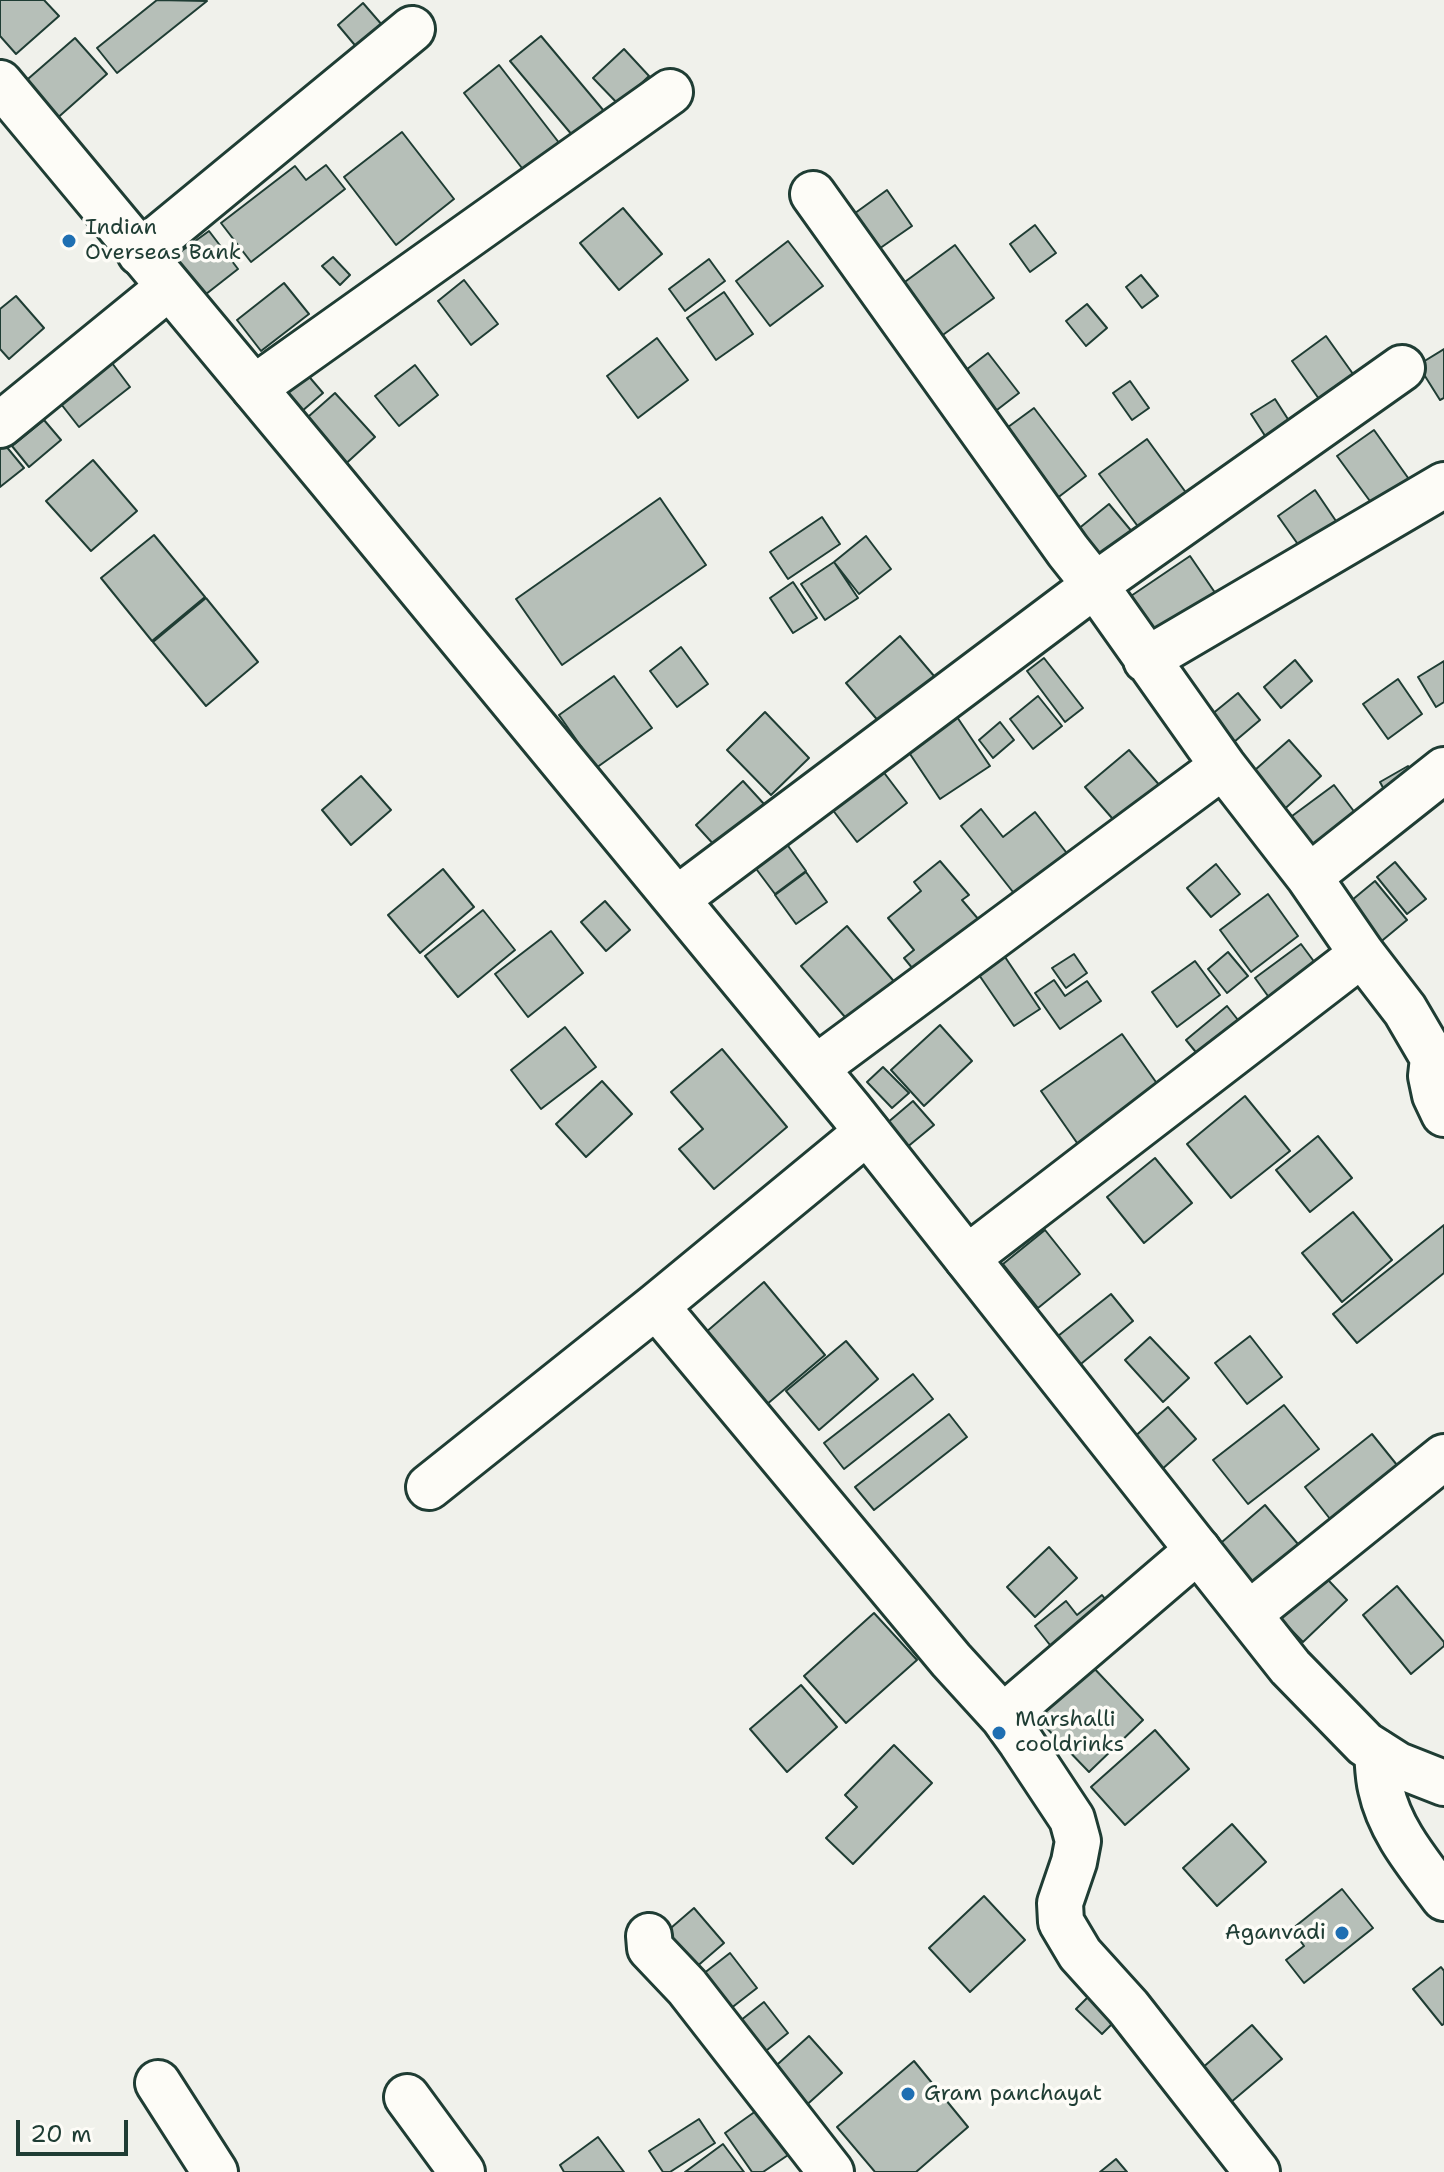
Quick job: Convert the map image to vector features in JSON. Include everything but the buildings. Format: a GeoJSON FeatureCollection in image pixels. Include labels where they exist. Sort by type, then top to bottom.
{"type":"FeatureCollection","features":[{"type":"Feature","properties":{"kind":"street"},"geometry":{"type":"LineString","coordinates":[[140,253],[412,29]]}},
{"type":"Feature","properties":{"kind":"street"},"geometry":{"type":"LineString","coordinates":[[0,83],[816,1068],[1290,1667],[1365,1744],[1398,1765],[1444,1783]]}},
{"type":"Feature","properties":{"kind":"street"},"geometry":{"type":"LineString","coordinates":[[254,388],[670,92]]}},
{"type":"Feature","properties":{"kind":"street"},"geometry":{"type":"LineString","coordinates":[[813,194],[1146,660],[1405,1010],[1433,1058],[1431,1076],[1444,1114]]}},
{"type":"Feature","properties":{"kind":"street"},"geometry":{"type":"LineString","coordinates":[[0,425],[169,287]]}},
{"type":"Feature","properties":{"kind":"street"},"geometry":{"type":"LineString","coordinates":[[677,899],[1095,585],[1402,368]]}},
{"type":"Feature","properties":{"kind":"street"},"geometry":{"type":"LineString","coordinates":[[1146,660],[1444,485]]}},
{"type":"Feature","properties":{"kind":"street"},"geometry":{"type":"LineString","coordinates":[[816,1068],[1223,766]]}},
{"type":"Feature","properties":{"kind":"street"},"geometry":{"type":"LineString","coordinates":[[1309,877],[1444,770]]}},
{"type":"Feature","properties":{"kind":"street"},"geometry":{"type":"LineString","coordinates":[[967,1258],[1362,954]]}},
{"type":"Feature","properties":{"kind":"street"},"geometry":{"type":"LineString","coordinates":[[429,1487],[867,1132]]}},
{"type":"Feature","properties":{"kind":"street"},"geometry":{"type":"LineString","coordinates":[[656,1306],[951,1660],[1003,1717],[1072,1819],[1078,1841],[1060,1903],[1061,1922],[1080,1954],[1128,2007],[1257,2172]]}},
{"type":"Feature","properties":{"kind":"street"},"geometry":{"type":"LineString","coordinates":[[1249,1614],[1444,1457]]}},
{"type":"Feature","properties":{"kind":"street"},"geometry":{"type":"LineString","coordinates":[[1003,1717],[1198,1550]]}},
{"type":"Feature","properties":{"kind":"street"},"geometry":{"type":"LineString","coordinates":[[1377,1752],[1380,1788],[1390,1818],[1405,1845],[1444,1898]]}},
{"type":"Feature","properties":{"kind":"street"},"geometry":{"type":"LineString","coordinates":[[649,1936],[650,1948],[687,1987],[831,2172]]}},
{"type":"Feature","properties":{"kind":"street"},"geometry":{"type":"LineString","coordinates":[[158,2083],[215,2172]]}},
{"type":"Feature","properties":{"kind":"street"},"geometry":{"type":"LineString","coordinates":[[407,2097],[462,2172]]}},
{"type":"Feature","properties":{"kind":"place","name":"Indian Overseas Bank"},"geometry":{"type":"Point","coordinates":[69,241]}},
{"type":"Feature","properties":{"kind":"place","name":"Marshalli cooldrinks"},"geometry":{"type":"Point","coordinates":[999,1733]}},
{"type":"Feature","properties":{"kind":"place","name":"Aganvadi"},"geometry":{"type":"Point","coordinates":[1342,1933]}},
{"type":"Feature","properties":{"kind":"place","name":"Gram panchayat"},"geometry":{"type":"Point","coordinates":[908,2094]}}]}
